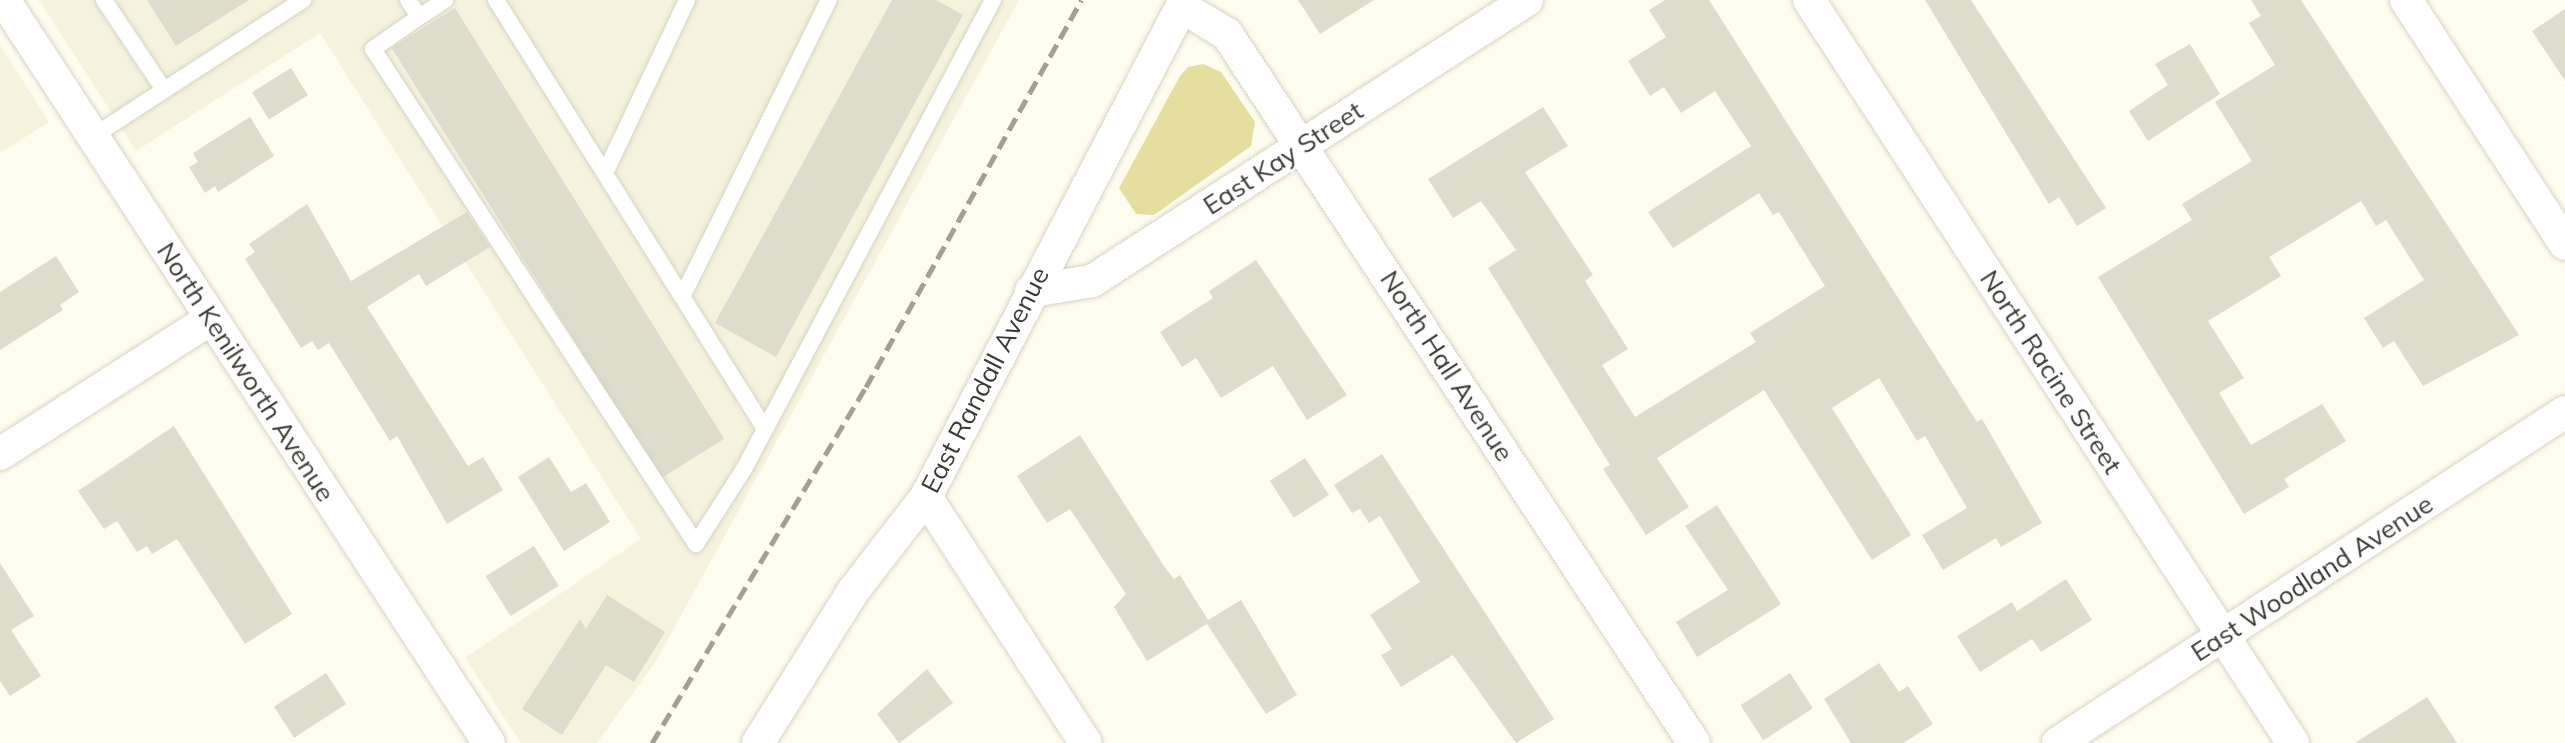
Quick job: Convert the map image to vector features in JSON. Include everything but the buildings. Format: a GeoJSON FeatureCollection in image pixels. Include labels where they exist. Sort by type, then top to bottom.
{"type":"FeatureCollection","features":[{"type":"Feature","properties":{"kind":"street","name":"North Kenilworth Avenue"},"geometry":{"type":"LineString","coordinates":[[4,0],[489,743]]}},
{"type":"Feature","properties":{"kind":"street","name":"East Kay Street"},"geometry":{"type":"LineString","coordinates":[[1031,291],[1093,281],[1527,0]]}},
{"type":"Feature","properties":{"kind":"street","name":"North Racine Street"},"geometry":{"type":"LineString","coordinates":[[1809,0],[2293,743]]}},
{"type":"Feature","properties":{"kind":"street"},"geometry":{"type":"LineString","coordinates":[[2406,0],[2565,244]]}},
{"type":"Feature","properties":{"kind":"street","name":"North Hall Avenue"},"geometry":{"type":"LineString","coordinates":[[1184,4],[1227,34],[1303,145],[1694,743]]}},
{"type":"Feature","properties":{"kind":"street","name":"East Randall Avenue"},"geometry":{"type":"LineString","coordinates":[[758,743],[854,590],[926,497],[1031,291],[1184,4]]}},
{"type":"Feature","properties":{"kind":"street"},"geometry":{"type":"LineString","coordinates":[[0,454],[210,319]]}},
{"type":"Feature","properties":{"kind":"street","name":"East Woodland Avenue"},"geometry":{"type":"LineString","coordinates":[[2058,743],[2565,412]]}},
{"type":"Feature","properties":{"kind":"street"},"geometry":{"type":"LineString","coordinates":[[926,497],[1086,743]]}},
{"type":"Feature","properties":{"kind":"lane"},"geometry":{"type":"LineString","coordinates":[[104,0],[164,90]]}},
{"type":"Feature","properties":{"kind":"lane"},"geometry":{"type":"LineString","coordinates":[[92,137],[303,0]]}},
{"type":"Feature","properties":{"kind":"lane"},"geometry":{"type":"LineString","coordinates":[[408,0],[419,17]]}},
{"type":"Feature","properties":{"kind":"lane"},"geometry":{"type":"LineString","coordinates":[[445,0],[373,49],[696,544],[765,429],[993,0]]}},
{"type":"Feature","properties":{"kind":"lane"},"geometry":{"type":"LineString","coordinates":[[496,0],[765,429]]}},
{"type":"Feature","properties":{"kind":"lane"},"geometry":{"type":"LineString","coordinates":[[604,173],[687,0]]}},
{"type":"Feature","properties":{"kind":"lane"},"geometry":{"type":"LineString","coordinates":[[682,297],[829,0]]}},
{"type":"Feature","properties":{"kind":"shaded area"},"geometry":{"type":"Polygon","coordinates":[[[39,0],[1019,0],[656,661],[597,743],[521,743],[465,658],[641,539],[320,33],[136,151],[39,0]]]}},
{"type":"Feature","properties":{"kind":"shaded area"},"geometry":{"type":"Polygon","coordinates":[[[0,45],[49,122],[0,153],[0,45]]]}},
{"type":"Feature","properties":{"kind":"shaded area"},"geometry":{"type":"Polygon","coordinates":[[[1203,64],[1221,72],[1255,122],[1251,146],[1154,215],[1136,214],[1119,188],[1180,76],[1188,67],[1203,64]]]}},
{"type":"Feature","properties":{"kind":"railway"},"geometry":{"type":"LineString","coordinates":[[652,743],[866,387],[1081,0]]}}]}
